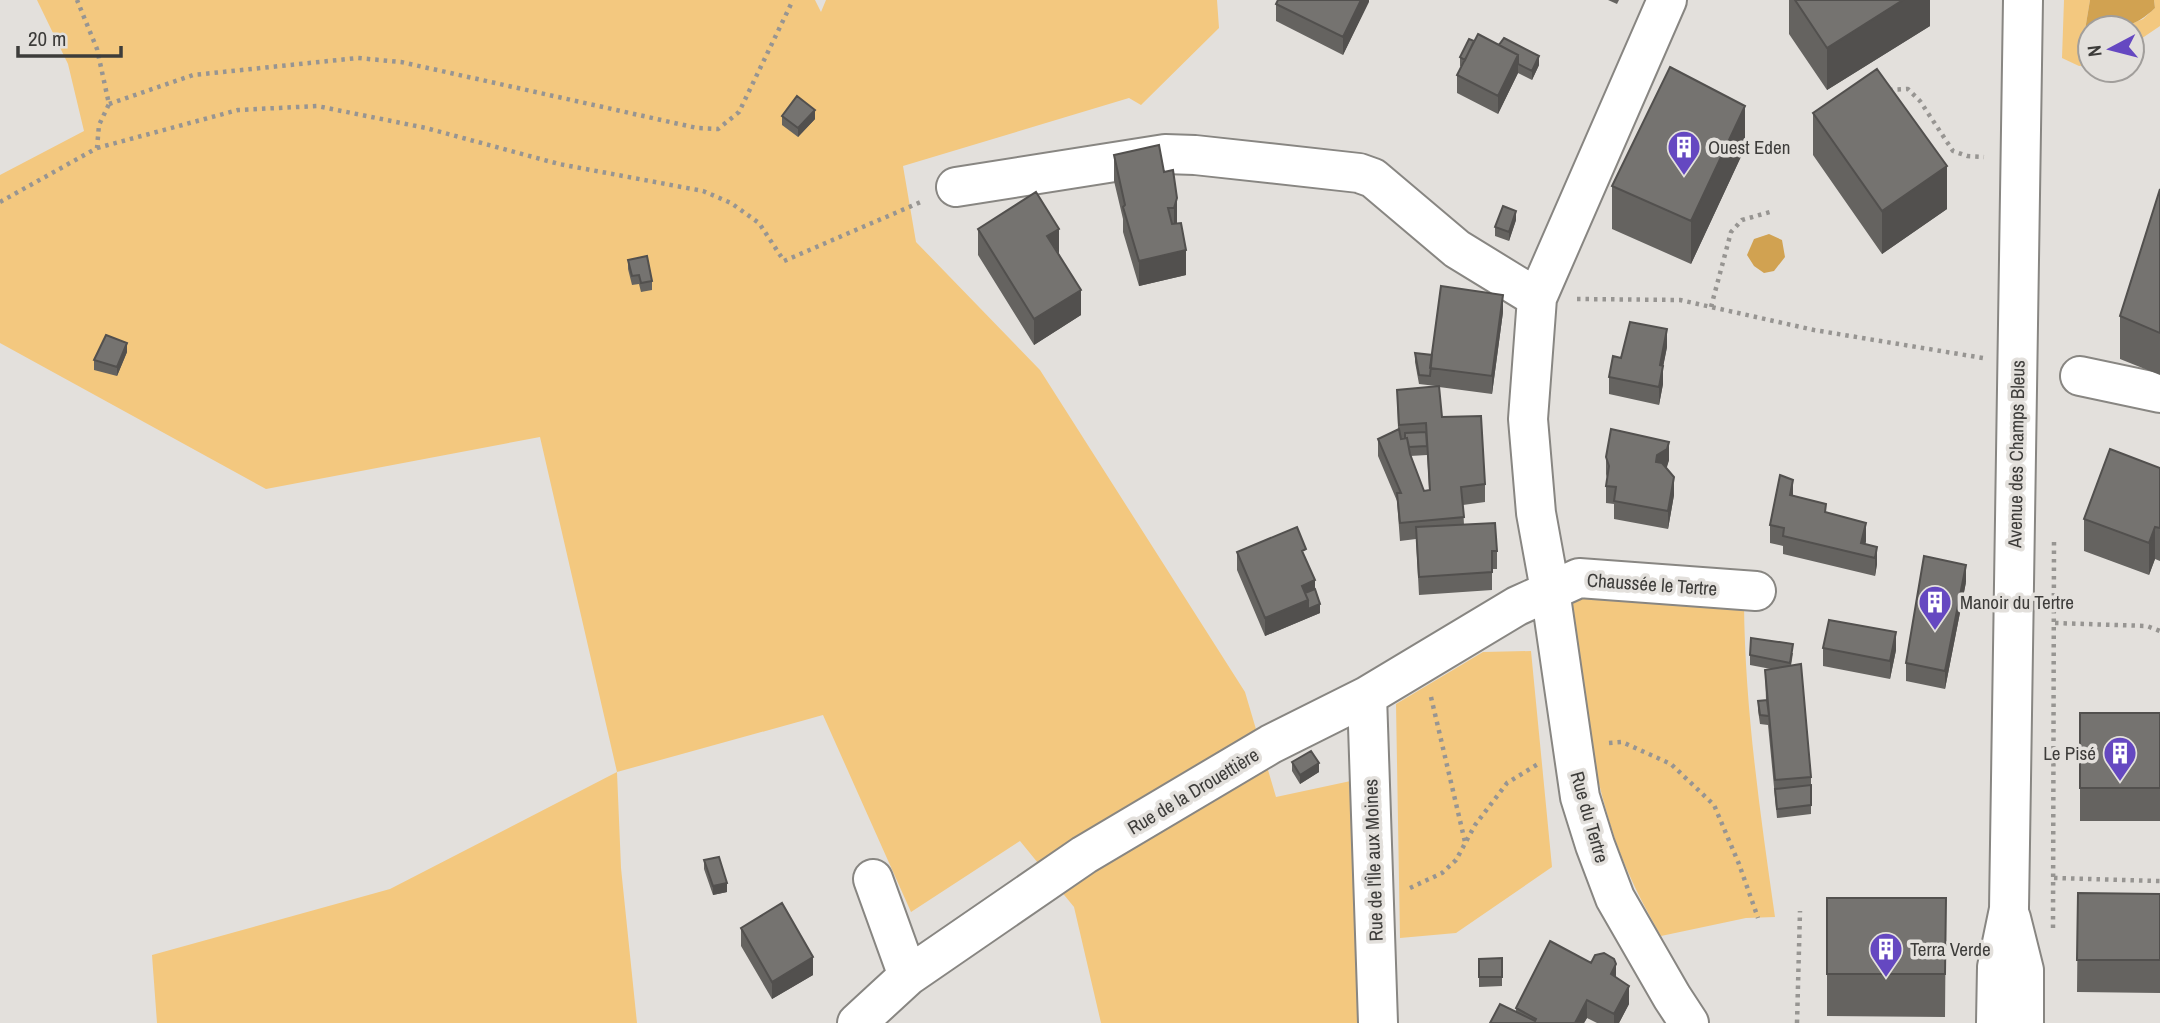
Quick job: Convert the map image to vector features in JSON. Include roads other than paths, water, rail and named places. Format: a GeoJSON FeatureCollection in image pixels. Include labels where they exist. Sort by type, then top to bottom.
{"type":"FeatureCollection","features":[{"type":"Feature","properties":{"kind":"street","name":"Rue du Tertre"},"geometry":{"type":"LineString","coordinates":[[1667,0],[1537,298],[1528,419],[1536,513],[1580,797],[1615,898],[1689,1023]]}},
{"type":"Feature","properties":{"kind":"street","name":"Avenue des Champs Bleus"},"geometry":{"type":"LineString","coordinates":[[1996,1023],[1997,967],[2009,909],[2023,0]]}},
{"type":"Feature","properties":{"kind":"street"},"geometry":{"type":"LineString","coordinates":[[956,187],[1165,154],[1359,173],[1373,178],[1457,249],[1537,298]]}},
{"type":"Feature","properties":{"kind":"street"},"geometry":{"type":"LineString","coordinates":[[2080,376],[2160,393]]}},
{"type":"Feature","properties":{"kind":"street","name":"Chaussée le Tertre"},"geometry":{"type":"LineString","coordinates":[[1550,590],[1579,578],[1756,591]]}},
{"type":"Feature","properties":{"kind":"street","name":"Rue de la Drouettière"},"geometry":{"type":"LineString","coordinates":[[857,1023],[908,976],[1084,855],[1271,744],[1367,696],[1517,606],[1550,590]]}},
{"type":"Feature","properties":{"kind":"street","name":"Rue de l'Île aux Moines"},"geometry":{"type":"LineString","coordinates":[[1367,696],[1378,1023]]}},
{"type":"Feature","properties":{"kind":"street"},"geometry":{"type":"LineString","coordinates":[[873,879],[908,976]]}},
{"type":"Feature","properties":{"kind":"street","name":"Avenue des Champs Bleus"},"geometry":{"type":"LineString","coordinates":[[2009,909],[2024,970],[2024,1023]]}},
{"type":"Feature","properties":{"kind":"place","name":"Ouest Eden"},"geometry":{"type":"Point","coordinates":[1684,177]}},
{"type":"Feature","properties":{"kind":"place","name":"Manoir du Tertre"},"geometry":{"type":"Point","coordinates":[1935,632]}},
{"type":"Feature","properties":{"kind":"place","name":"Le Pisé"},"geometry":{"type":"Point","coordinates":[2120,783]}},
{"type":"Feature","properties":{"kind":"place","name":"Terra Verde"},"geometry":{"type":"Point","coordinates":[1886,979]}}]}
